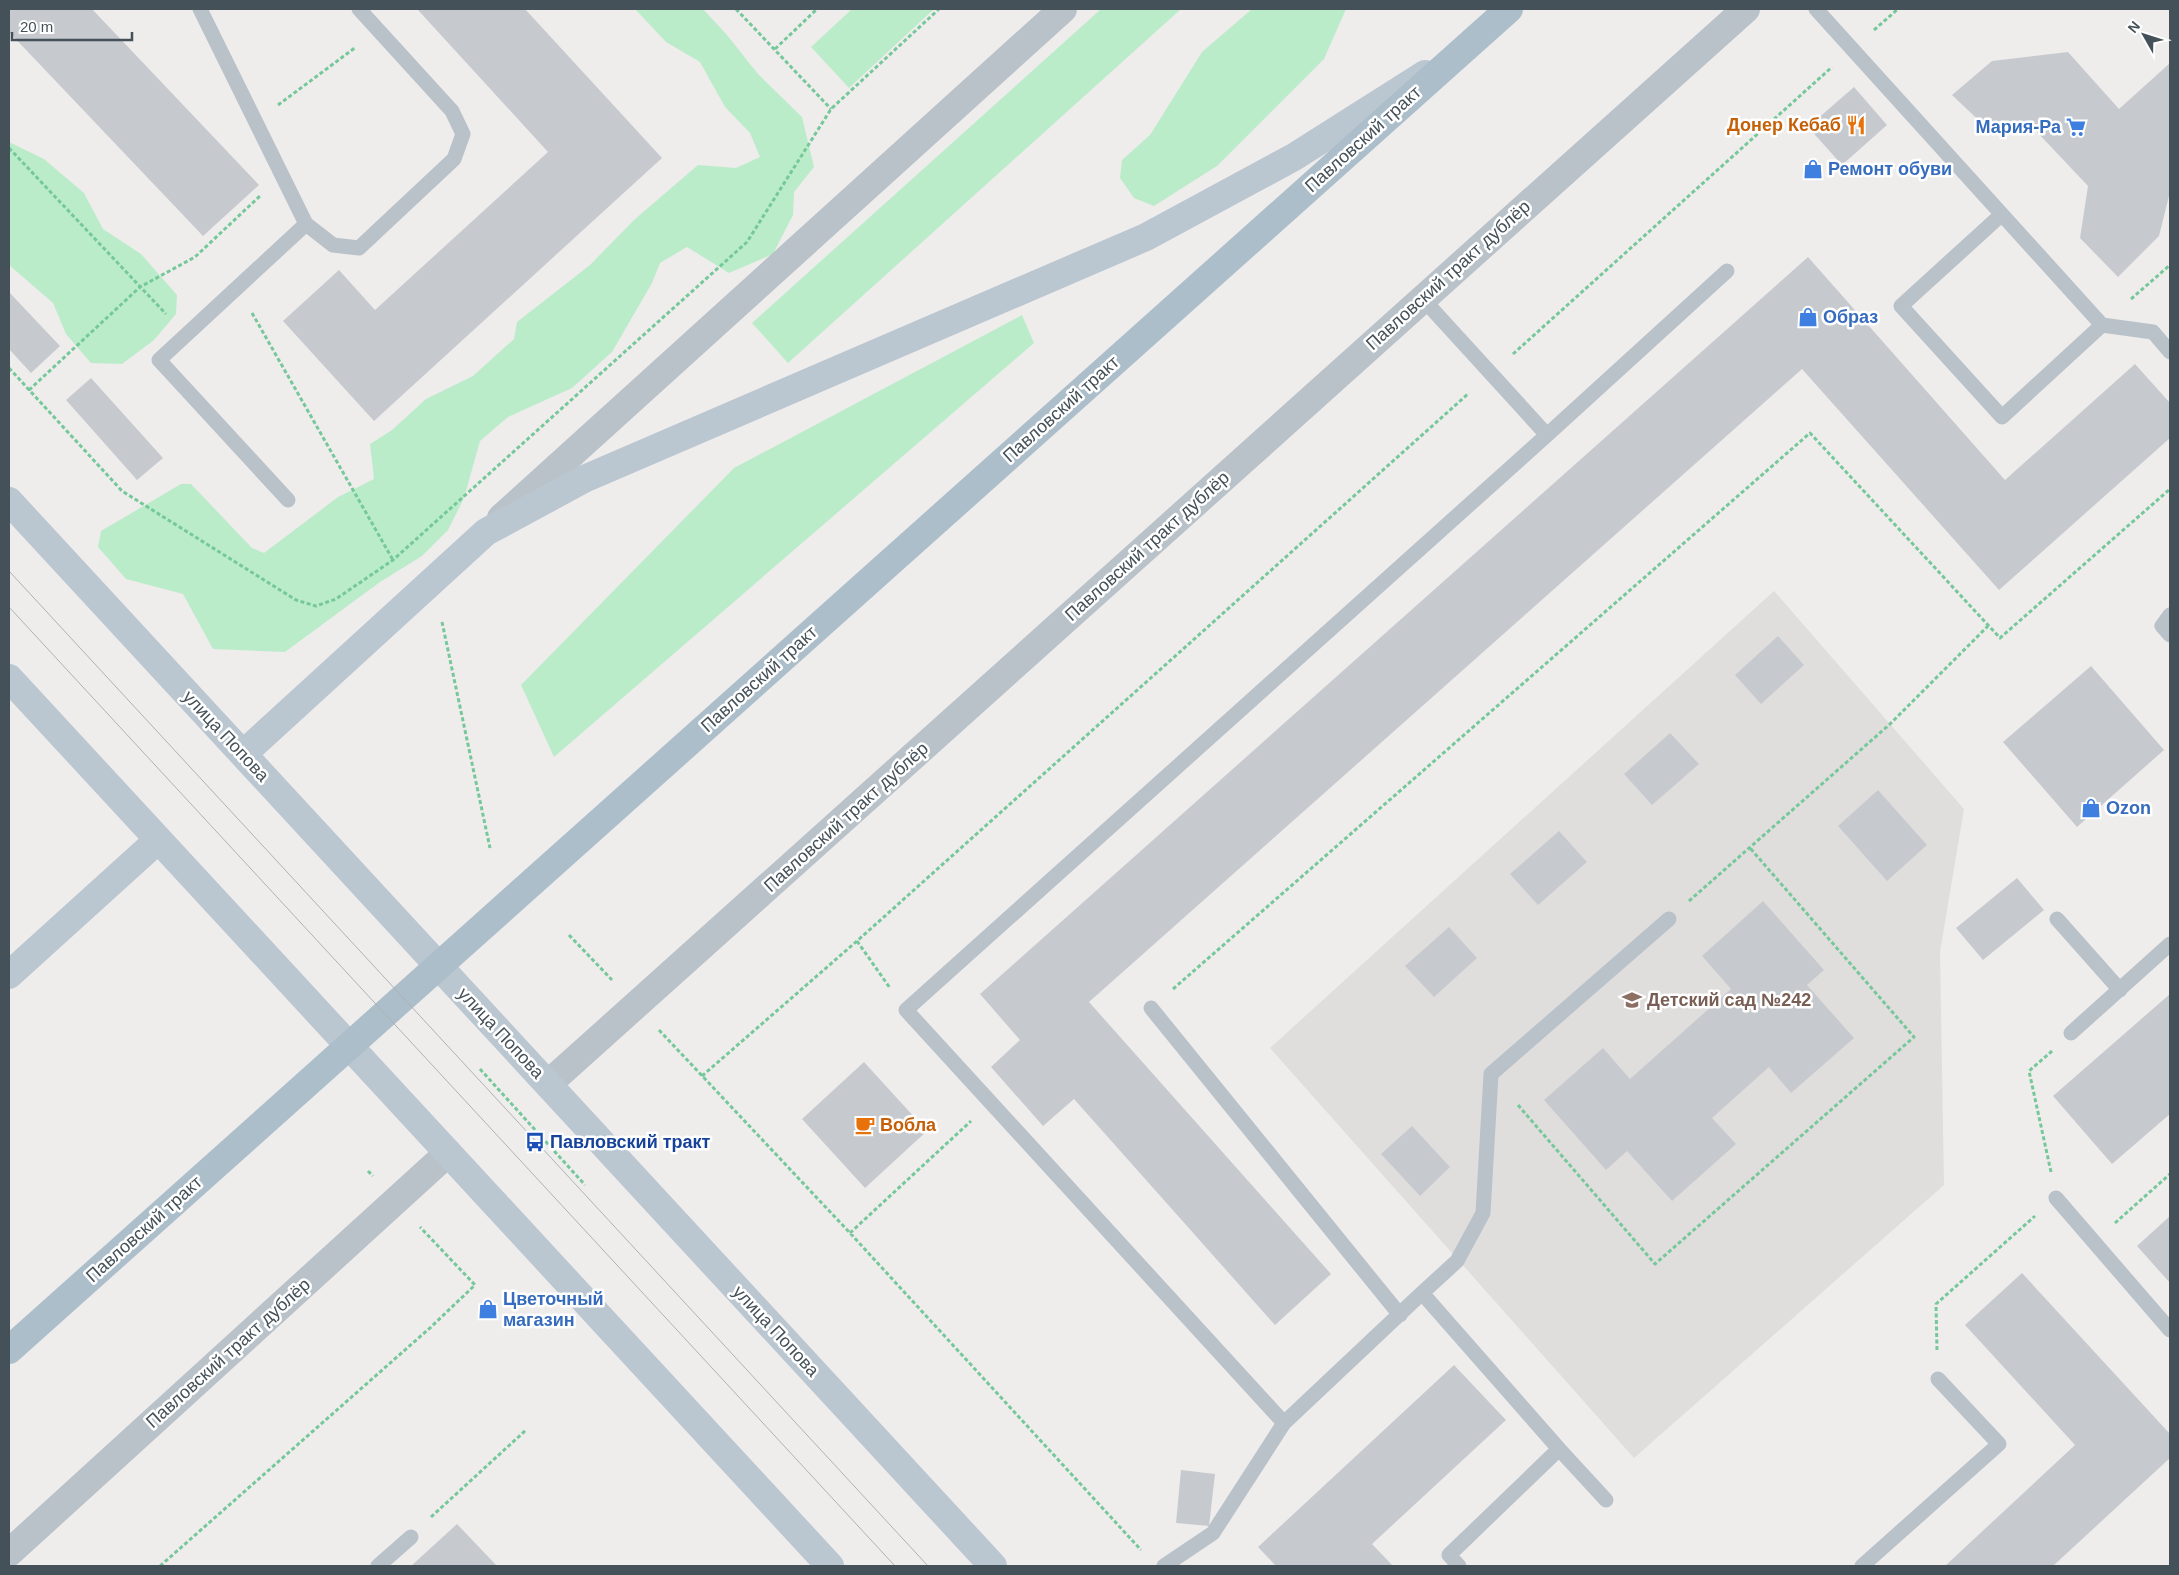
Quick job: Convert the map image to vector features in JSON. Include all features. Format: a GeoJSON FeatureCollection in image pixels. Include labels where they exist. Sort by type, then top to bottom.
{"type":"FeatureCollection","features":[{"type":"Feature","properties":{"kind":"main road","name":"Павловский тракт"},"geometry":{"type":"LineString","coordinates":[[9,1350],[1509,9]]}},
{"type":"Feature","properties":{"kind":"main road"},"geometry":{"type":"LineString","coordinates":[[243,754],[486,532],[584,479],[1146,238],[1294,157],[1464,49]]}},
{"type":"Feature","properties":{"kind":"main road","name":"улица Попова"},"geometry":{"type":"LineString","coordinates":[[9,501],[993,1566]]}},
{"type":"Feature","properties":{"kind":"main road"},"geometry":{"type":"LineString","coordinates":[[9,678],[830,1566]]}},
{"type":"Feature","properties":{"kind":"main road"},"geometry":{"type":"LineString","coordinates":[[9,975],[158,840]]}},
{"type":"Feature","properties":{"kind":"street"},"geometry":{"type":"LineString","coordinates":[[486,532],[1063,9]]}},
{"type":"Feature","properties":{"kind":"street","name":"Павловский тракт дублёр"},"geometry":{"type":"LineString","coordinates":[[548,1084],[1746,9]]}},
{"type":"Feature","properties":{"kind":"street","name":"Павловский тракт дублёр"},"geometry":{"type":"LineString","coordinates":[[9,1554],[448,1153]]}},
{"type":"Feature","properties":{"kind":"lane"},"geometry":{"type":"LineString","coordinates":[[200,9],[306,224],[333,245],[359,248],[454,159],[462,134],[452,111],[359,9]]}},
{"type":"Feature","properties":{"kind":"lane"},"geometry":{"type":"LineString","coordinates":[[1816,9],[2001,216],[2102,325],[2153,332],[2170,352]]}},
{"type":"Feature","properties":{"kind":"lane"},"geometry":{"type":"LineString","coordinates":[[2001,216],[1902,306],[2002,417],[2102,325]]}},
{"type":"Feature","properties":{"kind":"lane"},"geometry":{"type":"LineString","coordinates":[[288,500],[159,360],[306,224]]}},
{"type":"Feature","properties":{"kind":"lane"},"geometry":{"type":"LineString","coordinates":[[1284,1423],[906,1010],[1727,272]]}},
{"type":"Feature","properties":{"kind":"lane"},"geometry":{"type":"LineString","coordinates":[[1422,298],[1547,435]]}},
{"type":"Feature","properties":{"kind":"lane"},"geometry":{"type":"LineString","coordinates":[[2170,615],[2162,626],[2170,635]]}},
{"type":"Feature","properties":{"kind":"lane"},"geometry":{"type":"LineString","coordinates":[[2057,919],[2120,990]]}},
{"type":"Feature","properties":{"kind":"lane"},"geometry":{"type":"LineString","coordinates":[[1164,1566],[1213,1532],[1284,1423],[1457,1261],[1483,1213],[1492,1074],[1669,920]]}},
{"type":"Feature","properties":{"kind":"lane"},"geometry":{"type":"LineString","coordinates":[[2071,1033],[2170,944]]}},
{"type":"Feature","properties":{"kind":"lane"},"geometry":{"type":"LineString","coordinates":[[1152,1008],[1400,1315]]}},
{"type":"Feature","properties":{"kind":"lane"},"geometry":{"type":"LineString","coordinates":[[2056,1198],[2170,1330]]}},
{"type":"Feature","properties":{"kind":"lane"},"geometry":{"type":"LineString","coordinates":[[1422,1293],[1606,1500]]}},
{"type":"Feature","properties":{"kind":"lane"},"geometry":{"type":"LineString","coordinates":[[1862,1566],[1999,1444],[1938,1378]]}},
{"type":"Feature","properties":{"kind":"lane"},"geometry":{"type":"LineString","coordinates":[[1459,1566],[1449,1555],[1559,1449]]}},
{"type":"Feature","properties":{"kind":"lane"},"geometry":{"type":"LineString","coordinates":[[378,1566],[411,1537]]}},
{"type":"Feature","properties":{"kind":"path"},"geometry":{"type":"LineString","coordinates":[[736,9],[831,109]]}},
{"type":"Feature","properties":{"kind":"path"},"geometry":{"type":"LineString","coordinates":[[775,50],[817,9]]}},
{"type":"Feature","properties":{"kind":"path"},"geometry":{"type":"LineString","coordinates":[[9,368],[122,491],[296,600],[316,606],[336,599],[393,560],[747,242],[831,109],[939,9]]}},
{"type":"Feature","properties":{"kind":"path"},"geometry":{"type":"LineString","coordinates":[[255,123],[379,30]]}},
{"type":"Feature","properties":{"kind":"path"},"geometry":{"type":"LineString","coordinates":[[702,1076],[857,942],[1852,49]]}},
{"type":"Feature","properties":{"kind":"path"},"geometry":{"type":"LineString","coordinates":[[9,148],[186,335]]}},
{"type":"Feature","properties":{"kind":"path"},"geometry":{"type":"LineString","coordinates":[[29,390],[140,286],[195,257],[282,176]]}},
{"type":"Feature","properties":{"kind":"path"},"geometry":{"type":"LineString","coordinates":[[2102,325],[2170,265]]}},
{"type":"Feature","properties":{"kind":"path"},"geometry":{"type":"LineString","coordinates":[[237,288],[393,560]]}},
{"type":"Feature","properties":{"kind":"path"},"geometry":{"type":"LineString","coordinates":[[1152,1008],[1810,433],[2000,638],[2170,489]]}},
{"type":"Feature","properties":{"kind":"path"},"geometry":{"type":"LineString","coordinates":[[442,622],[490,848]]}},
{"type":"Feature","properties":{"kind":"path"},"geometry":{"type":"LineString","coordinates":[[1669,920],[1890,724],[1988,626]]}},
{"type":"Feature","properties":{"kind":"path"},"geometry":{"type":"LineString","coordinates":[[1492,1074],[1655,1264],[1914,1037],[1750,848]]}},
{"type":"Feature","properties":{"kind":"path"},"geometry":{"type":"LineString","coordinates":[[570,935],[850,1233],[1143,1552]]}},
{"type":"Feature","properties":{"kind":"path"},"geometry":{"type":"LineString","coordinates":[[857,942],[906,1010]]}},
{"type":"Feature","properties":{"kind":"path"},"geometry":{"type":"LineString","coordinates":[[1938,1378],[1936,1304],[2056,1198],[2029,1071],[2071,1033]]}},
{"type":"Feature","properties":{"kind":"path"},"geometry":{"type":"LineString","coordinates":[[480,1069],[585,1185]]}},
{"type":"Feature","properties":{"kind":"path"},"geometry":{"type":"LineString","coordinates":[[850,1233],[991,1102]]}},
{"type":"Feature","properties":{"kind":"path"},"geometry":{"type":"LineString","coordinates":[[160,1566],[431,1326],[474,1285],[368,1171]]}},
{"type":"Feature","properties":{"kind":"path"},"geometry":{"type":"LineString","coordinates":[[2094,1242],[2170,1174]]}},
{"type":"Feature","properties":{"kind":"path"},"geometry":{"type":"LineString","coordinates":[[411,1537],[526,1430]]}},
{"type":"Feature","properties":{"kind":"shaded area","name":"Детский сад №242"},"geometry":{"type":"Polygon","coordinates":[[[1774,591],[1964,809],[1940,952],[1944,1185],[1634,1458],[1270,1048],[1774,591]]]}},
{"type":"Feature","properties":{"kind":"green space"},"geometry":{"type":"Polygon","coordinates":[[[635,9],[703,9],[727,35],[758,74],[802,117],[814,167],[794,192],[793,215],[773,254],[729,273],[687,247],[660,263],[652,283],[612,352],[572,388],[508,417],[480,441],[464,498],[448,530],[422,556],[380,582],[285,652],[213,649],[183,594],[126,579],[98,547],[101,531],[181,484],[191,484],[252,548],[264,553],[338,497],[374,479],[370,444],[392,430],[426,399],[473,376],[514,339],[517,322],[590,265],[634,220],[698,165],[736,168],[760,157],[750,133],[725,107],[700,62],[666,42],[635,9]]]}},
{"type":"Feature","properties":{"kind":"green space"},"geometry":{"type":"Polygon","coordinates":[[[852,9],[934,9],[849,88],[811,47],[852,9]]]}},
{"type":"Feature","properties":{"kind":"green space"},"geometry":{"type":"Polygon","coordinates":[[[1101,9],[1181,9],[788,363],[752,323],[1101,9]]]}},
{"type":"Feature","properties":{"kind":"green space"},"geometry":{"type":"Polygon","coordinates":[[[1252,9],[1346,9],[1324,59],[1217,166],[1154,206],[1134,198],[1120,178],[1122,160],[1150,135],[1202,52],[1252,9]]]}},
{"type":"Feature","properties":{"kind":"green space"},"geometry":{"type":"Polygon","coordinates":[[[9,142],[44,159],[84,193],[103,229],[141,254],[177,295],[176,314],[154,340],[122,364],[91,363],[66,334],[53,303],[9,265],[9,142]]]}},
{"type":"Feature","properties":{"kind":"green space"},"geometry":{"type":"Polygon","coordinates":[[[1022,315],[1034,343],[554,757],[521,685],[734,468],[1022,315]]]}},
{"type":"Feature","properties":{"kind":"building"},"geometry":{"type":"Polygon","coordinates":[[[9,9],[92,9],[259,185],[203,236],[9,32],[9,9]]]}},
{"type":"Feature","properties":{"kind":"building"},"geometry":{"type":"Polygon","coordinates":[[[419,9],[525,9],[662,158],[374,421],[283,321],[339,270],[375,310],[548,152],[419,9]]]}},
{"type":"Feature","properties":{"kind":"building"},"geometry":{"type":"Polygon","coordinates":[[[2068,52],[2119,109],[2170,63],[2170,192],[2159,236],[2118,277],[2080,238],[2088,186],[2036,131],[1991,132],[1952,95],[1992,61],[2068,52]]]}},
{"type":"Feature","properties":{"kind":"building"},"geometry":{"type":"Polygon","coordinates":[[[1854,87],[1887,125],[1842,165],[1808,127],[1854,87]]]}},
{"type":"Feature","properties":{"kind":"building"},"geometry":{"type":"Polygon","coordinates":[[[1808,257],[2005,480],[2135,364],[2170,403],[2170,438],[1999,590],[1802,369],[1089,1002],[1331,1274],[1275,1325],[1074,1099],[1043,1126],[991,1067],[1020,1040],[980,994],[1808,257]]]}},
{"type":"Feature","properties":{"kind":"building"},"geometry":{"type":"Polygon","coordinates":[[[9,292],[60,346],[31,373],[9,349],[9,292]]]}},
{"type":"Feature","properties":{"kind":"building"},"geometry":{"type":"Polygon","coordinates":[[[91,378],[163,458],[137,480],[66,400],[91,378]]]}},
{"type":"Feature","properties":{"kind":"building"},"geometry":{"type":"Polygon","coordinates":[[[1778,636],[1804,665],[1761,704],[1735,675],[1778,636]]]}},
{"type":"Feature","properties":{"kind":"building"},"geometry":{"type":"Polygon","coordinates":[[[2091,666],[2164,750],[2077,827],[2003,742],[2091,666]]]}},
{"type":"Feature","properties":{"kind":"building"},"geometry":{"type":"Polygon","coordinates":[[[1670,733],[1699,764],[1652,805],[1624,774],[1670,733]]]}},
{"type":"Feature","properties":{"kind":"building"},"geometry":{"type":"Polygon","coordinates":[[[1878,790],[1927,845],[1887,881],[1838,826],[1878,790]]]}},
{"type":"Feature","properties":{"kind":"building"},"geometry":{"type":"Polygon","coordinates":[[[1559,831],[1587,862],[1538,905],[1510,874],[1559,831]]]}},
{"type":"Feature","properties":{"kind":"building"},"geometry":{"type":"Polygon","coordinates":[[[2017,878],[2044,910],[1983,960],[1956,928],[2017,878]]]}},
{"type":"Feature","properties":{"kind":"building"},"geometry":{"type":"Polygon","coordinates":[[[1763,901],[1824,970],[1807,985],[1854,1038],[1791,1093],[1769,1067],[1712,1118],[1736,1144],[1672,1201],[1627,1151],[1606,1170],[1544,1100],[1603,1048],[1630,1079],[1731,989],[1702,956],[1763,901]]]}},
{"type":"Feature","properties":{"kind":"building"},"geometry":{"type":"Polygon","coordinates":[[[1449,927],[1477,958],[1434,997],[1405,966],[1449,927]]]}},
{"type":"Feature","properties":{"kind":"building"},"geometry":{"type":"Polygon","coordinates":[[[2170,994],[2170,1114],[2112,1164],[2053,1096],[2170,994]]]}},
{"type":"Feature","properties":{"kind":"building","name":"Вобла"},"geometry":{"type":"Polygon","coordinates":[[[864,1062],[927,1131],[865,1188],[802,1119],[864,1062]]]}},
{"type":"Feature","properties":{"kind":"building"},"geometry":{"type":"Polygon","coordinates":[[[1412,1126],[1450,1167],[1420,1196],[1381,1154],[1412,1126]]]}},
{"type":"Feature","properties":{"kind":"building"},"geometry":{"type":"Polygon","coordinates":[[[2170,1216],[2170,1283],[2137,1246],[2170,1216]]]}},
{"type":"Feature","properties":{"kind":"building"},"geometry":{"type":"Polygon","coordinates":[[[2022,1273],[2170,1434],[2170,1458],[2053,1566],[1945,1566],[2075,1445],[1965,1325],[2022,1273]]]}},
{"type":"Feature","properties":{"kind":"building"},"geometry":{"type":"Polygon","coordinates":[[[1454,1365],[1506,1420],[1372,1544],[1393,1566],[1276,1566],[1258,1547],[1454,1365]]]}},
{"type":"Feature","properties":{"kind":"building"},"geometry":{"type":"Polygon","coordinates":[[[1181,1470],[1215,1474],[1209,1526],[1176,1523],[1181,1470]]]}},
{"type":"Feature","properties":{"kind":"building"},"geometry":{"type":"Polygon","coordinates":[[[457,1524],[497,1566],[411,1566],[457,1524]]]}},
{"type":"Feature","properties":{"kind":"tram line"},"geometry":{"type":"LineString","coordinates":[[9,571],[928,1566]]}},
{"type":"Feature","properties":{"kind":"tram line"},"geometry":{"type":"LineString","coordinates":[[9,607],[895,1566]]}},
{"type":"Feature","properties":{"kind":"place","name":"Донер Кебаб"},"geometry":{"type":"Point","coordinates":[1856,125]}},
{"type":"Feature","properties":{"kind":"place","name":"Мария-Ра"},"geometry":{"type":"Point","coordinates":[2076,127]}},
{"type":"Feature","properties":{"kind":"place","name":"Ремонт обуви"},"geometry":{"type":"Point","coordinates":[1813,169]}},
{"type":"Feature","properties":{"kind":"place","name":"Образ"},"geometry":{"type":"Point","coordinates":[1808,317]}},
{"type":"Feature","properties":{"kind":"place","name":"Ozon"},"geometry":{"type":"Point","coordinates":[2091,808]}},
{"type":"Feature","properties":{"kind":"place","name":"Детский сад №242"},"geometry":{"type":"Point","coordinates":[1632,1000]}},
{"type":"Feature","properties":{"kind":"place","name":"Вобла"},"geometry":{"type":"Point","coordinates":[865,1125]}},
{"type":"Feature","properties":{"kind":"place","name":"Павловский тракт"},"geometry":{"type":"Point","coordinates":[535,1142]}},
{"type":"Feature","properties":{"kind":"place","name":"Цветочный магазин"},"geometry":{"type":"Point","coordinates":[488,1309]}}]}
